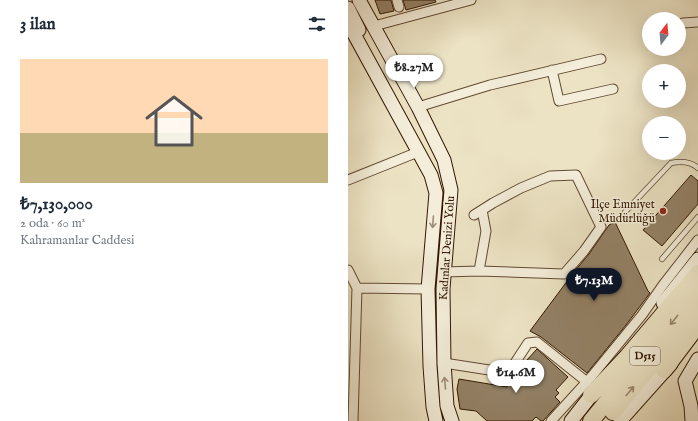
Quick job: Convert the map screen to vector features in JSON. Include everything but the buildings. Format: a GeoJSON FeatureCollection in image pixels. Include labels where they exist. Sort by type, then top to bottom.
{"type":"FeatureCollection","features":[{"type":"Feature","properties":{"kind":"highway"},"geometry":{"type":"LineString","coordinates":[[589,388],[627,357],[698,273]]}},
{"type":"Feature","properties":{"kind":"highway","name":"D515"},"geometry":{"type":"LineString","coordinates":[[591,421],[698,290]]}},
{"type":"Feature","properties":{"kind":"highway","name":"D515"},"geometry":{"type":"LineString","coordinates":[[605,421],[698,309]]}},
{"type":"Feature","properties":{"kind":"highway"},"geometry":{"type":"LineString","coordinates":[[664,370],[698,326]]}},
{"type":"Feature","properties":{"kind":"main road"},"geometry":{"type":"LineString","coordinates":[[351,0],[432,148],[452,190]]}},
{"type":"Feature","properties":{"kind":"main road","name":"Kadınlar Denizi Yolu"},"geometry":{"type":"LineString","coordinates":[[359,0],[418,107],[444,160],[452,190],[443,289],[444,363],[447,406],[452,421]]}},
{"type":"Feature","properties":{"kind":"main road"},"geometry":{"type":"LineString","coordinates":[[348,8],[414,131],[434,173],[436,193]]}},
{"type":"Feature","properties":{"kind":"main road","name":"Kadınlar Denizi Yolu"},"geometry":{"type":"LineString","coordinates":[[348,23],[431,175],[436,193],[428,289],[430,366],[433,407],[436,421]]}},
{"type":"Feature","properties":{"kind":"main road"},"geometry":{"type":"LineString","coordinates":[[571,421],[589,388],[698,259]]}},
{"type":"Feature","properties":{"kind":"main road"},"geometry":{"type":"LineString","coordinates":[[428,289],[443,289]]}},
{"type":"Feature","properties":{"kind":"main road"},"geometry":{"type":"LineString","coordinates":[[620,421],[664,370],[698,337]]}},
{"type":"Feature","properties":{"kind":"main road"},"geometry":{"type":"LineString","coordinates":[[692,421],[691,406],[685,381],[698,359]]}},
{"type":"Feature","properties":{"kind":"street"},"geometry":{"type":"LineString","coordinates":[[374,26],[471,0]]}},
{"type":"Feature","properties":{"kind":"street"},"geometry":{"type":"LineString","coordinates":[[686,23],[698,22]]}},
{"type":"Feature","properties":{"kind":"street"},"geometry":{"type":"LineString","coordinates":[[418,107],[490,85],[601,59]]}},
{"type":"Feature","properties":{"kind":"street"},"geometry":{"type":"LineString","coordinates":[[552,70],[559,101],[613,89]]}},
{"type":"Feature","properties":{"kind":"street"},"geometry":{"type":"LineString","coordinates":[[348,180],[418,152]]}},
{"type":"Feature","properties":{"kind":"street"},"geometry":{"type":"LineString","coordinates":[[444,272],[479,271],[564,274],[601,228],[576,175],[550,176],[521,188],[474,215]]}},
{"type":"Feature","properties":{"kind":"street"},"geometry":{"type":"LineString","coordinates":[[479,271],[486,231],[482,210]]}},
{"type":"Feature","properties":{"kind":"street"},"geometry":{"type":"LineString","coordinates":[[551,421],[589,388],[662,286],[698,240]]}},
{"type":"Feature","properties":{"kind":"street"},"geometry":{"type":"LineString","coordinates":[[348,270],[356,288],[351,356],[353,421]]}},
{"type":"Feature","properties":{"kind":"street"},"geometry":{"type":"LineString","coordinates":[[356,288],[428,289]]}},
{"type":"Feature","properties":{"kind":"street"},"geometry":{"type":"LineString","coordinates":[[444,363],[502,372],[511,369],[528,343],[537,342],[589,388]]}},
{"type":"Feature","properties":{"kind":"lane"},"geometry":{"type":"LineString","coordinates":[[625,212],[671,163],[680,162],[693,164],[698,168]]}},
{"type":"Feature","properties":{"kind":"lane"},"geometry":{"type":"LineString","coordinates":[[662,259],[698,217]]}},
{"type":"Feature","properties":{"kind":"place","name":"Ilçe Emniyet Müdürlüğü"},"geometry":{"type":"Point","coordinates":[663,211]}}]}
